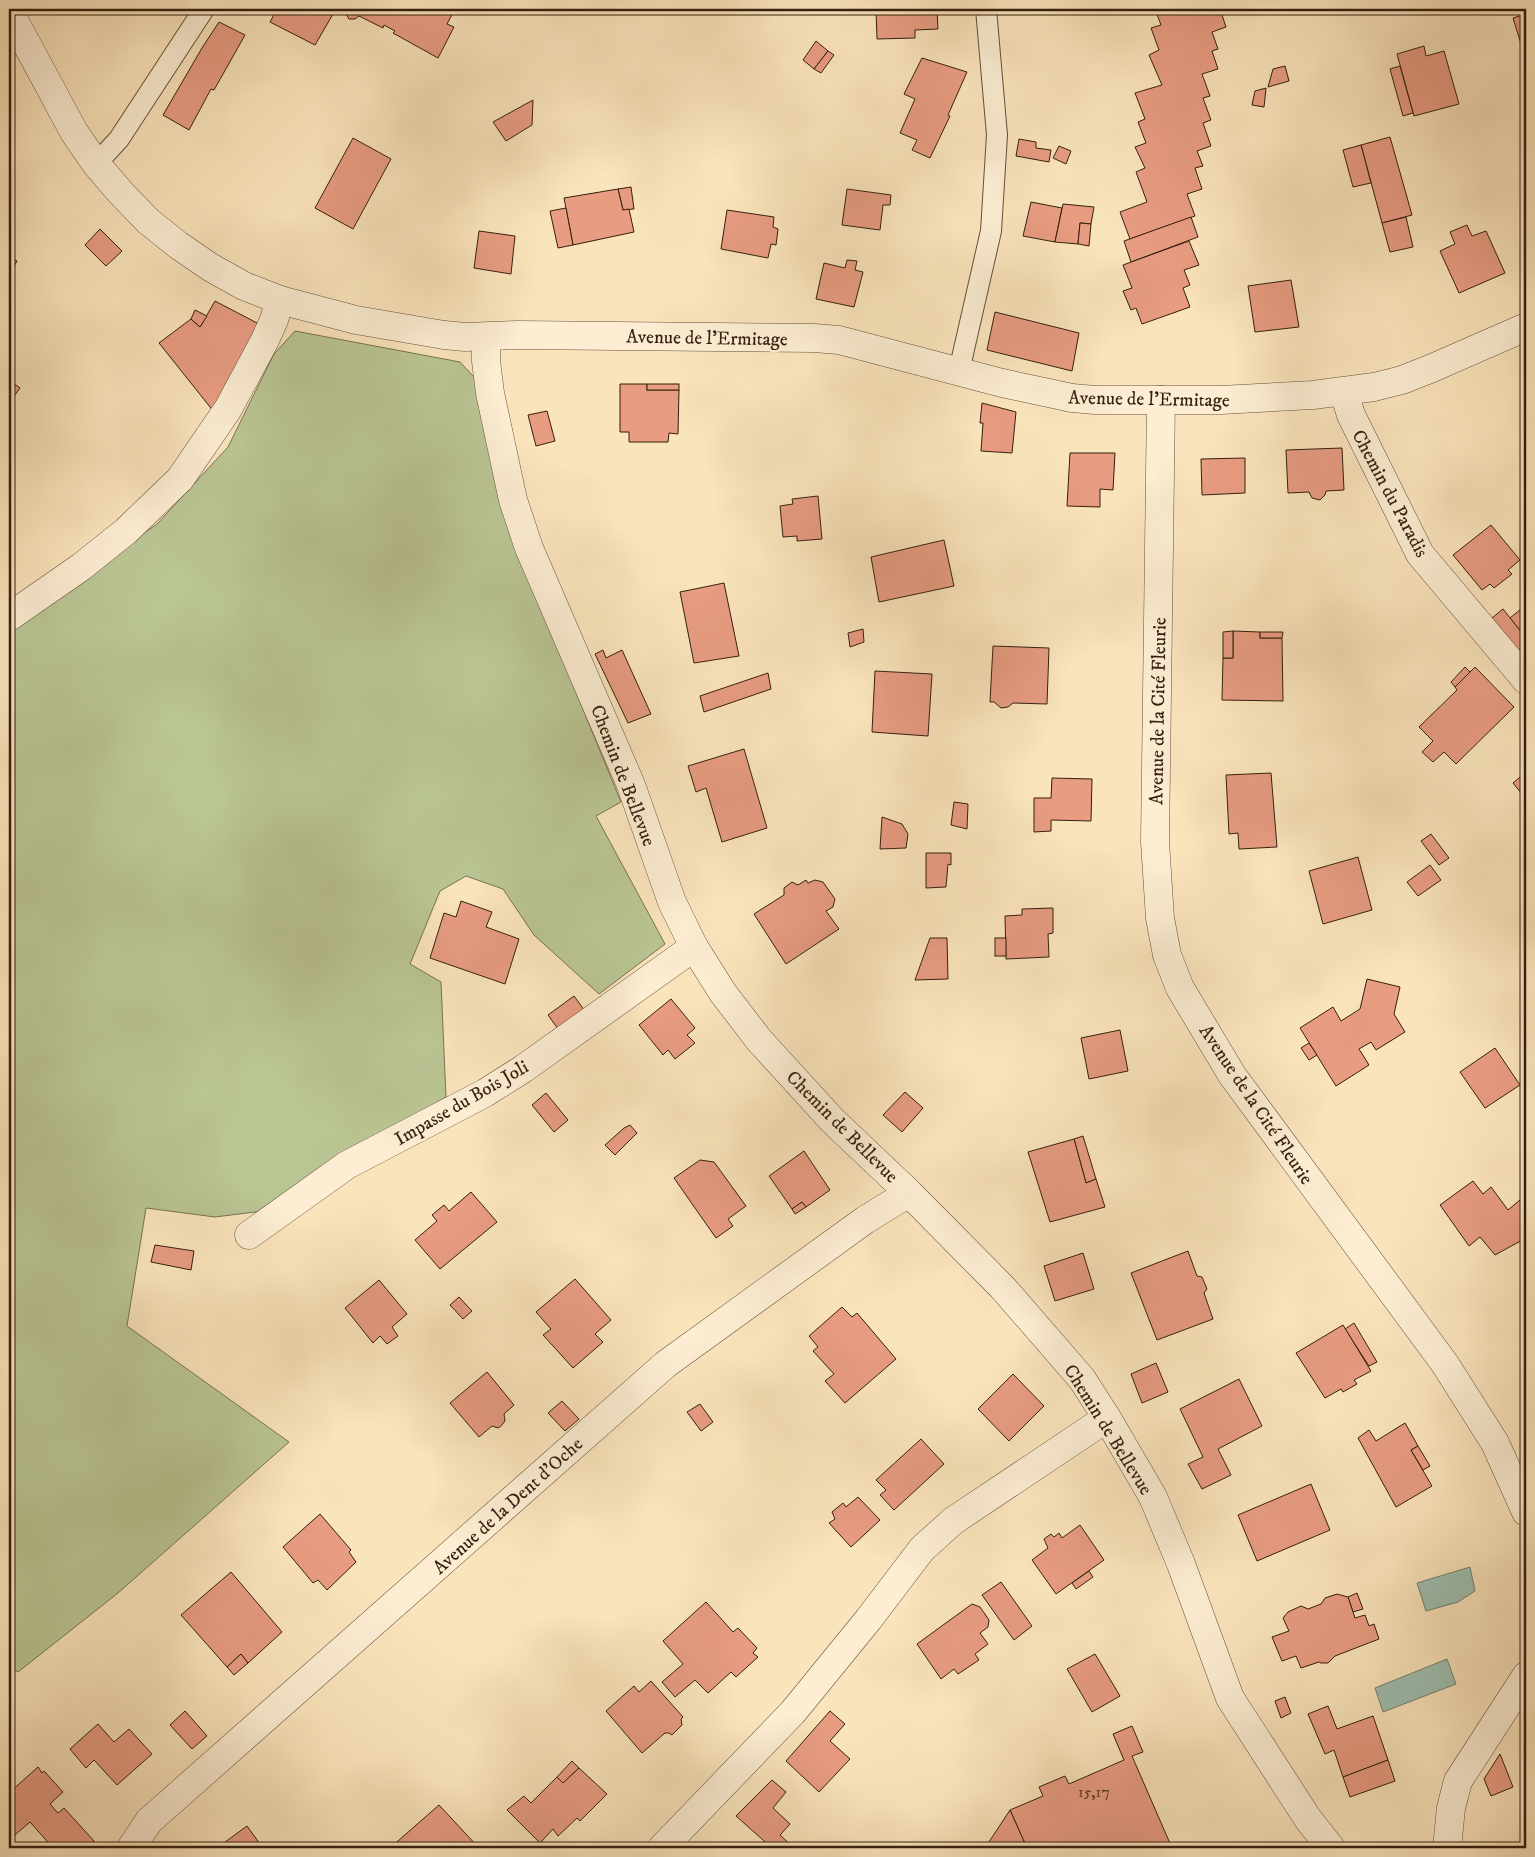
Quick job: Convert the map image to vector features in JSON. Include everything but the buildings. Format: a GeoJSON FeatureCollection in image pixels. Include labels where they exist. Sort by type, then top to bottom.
{"type":"FeatureCollection","features":[{"type":"Feature","properties":{"kind":"street","name":"Avenue de l'Ermitage"},"geometry":{"type":"LineString","coordinates":[[9,11],[63,112],[96,164],[148,221],[210,267],[244,286],[280,300],[338,316],[444,335],[486,337],[518,335],[814,338],[839,340],[1048,394],[1096,400],[1282,397],[1344,392],[1402,380],[1526,327]]}},
{"type":"Feature","properties":{"kind":"street"},"geometry":{"type":"LineString","coordinates":[[9,617],[81,567],[126,531],[180,479],[228,410],[265,340],[280,300]]}},
{"type":"Feature","properties":{"kind":"street","name":"Chemin de Bellevue"},"geometry":{"type":"LineString","coordinates":[[486,337],[486,360],[490,393],[513,500],[528,548],[628,777],[672,902],[694,947],[723,993],[759,1040],[832,1120],[909,1193],[1003,1288],[1082,1379],[1153,1497],[1181,1564],[1230,1698],[1308,1819],[1331,1848]]}},
{"type":"Feature","properties":{"kind":"street","name":"Chemin du Paradis"},"geometry":{"type":"LineString","coordinates":[[1344,392],[1351,415],[1420,554],[1526,680]]}},
{"type":"Feature","properties":{"kind":"street","name":"Avenue de la Cité Fleurie"},"geometry":{"type":"LineString","coordinates":[[1161,400],[1155,842],[1160,918],[1167,955],[1180,988],[1232,1075],[1445,1364],[1495,1443],[1526,1512]]}},
{"type":"Feature","properties":{"kind":"street","name":"Impasse du Bois Joli"},"geometry":{"type":"LineString","coordinates":[[249,1235],[347,1165],[493,1088],[694,947]]}},
{"type":"Feature","properties":{"kind":"street","name":"Avenue de la Dent d'Oche"},"geometry":{"type":"LineString","coordinates":[[132,1848],[150,1821],[666,1364],[865,1220],[909,1193]]}},
{"type":"Feature","properties":{"kind":"street"},"geometry":{"type":"LineString","coordinates":[[662,1848],[792,1712],[868,1620],[922,1548],[952,1521],[1107,1418]]}},
{"type":"Feature","properties":{"kind":"street"},"geometry":{"type":"LineString","coordinates":[[1447,1848],[1451,1808],[1458,1781],[1526,1676]]}},
{"type":"Feature","properties":{"kind":"lane"},"geometry":{"type":"LineString","coordinates":[[96,164],[119,138],[204,9]]}},
{"type":"Feature","properties":{"kind":"lane"},"geometry":{"type":"LineString","coordinates":[[959,371],[991,231],[997,135],[986,9]]}},
{"type":"Feature","properties":{"kind":"green space"},"geometry":{"type":"Polygon","coordinates":[[[295,331],[460,362],[474,377],[508,526],[621,802],[596,816],[665,944],[599,994],[534,935],[503,889],[466,876],[440,891],[410,964],[441,982],[446,1097],[313,1174],[263,1211],[215,1217],[146,1208],[127,1326],[289,1442],[118,1593],[18,1672],[9,1665],[9,629],[157,524],[228,447],[274,354],[295,331]]]}},
{"type":"Feature","properties":{"kind":"shaded area"},"geometry":{"type":"Polygon","coordinates":[[[1470,1567],[1475,1591],[1458,1602],[1426,1611],[1417,1583],[1470,1567]]]}},
{"type":"Feature","properties":{"kind":"shaded area"},"geometry":{"type":"Polygon","coordinates":[[[1447,1659],[1456,1684],[1383,1712],[1375,1688],[1447,1659]]]}}]}
